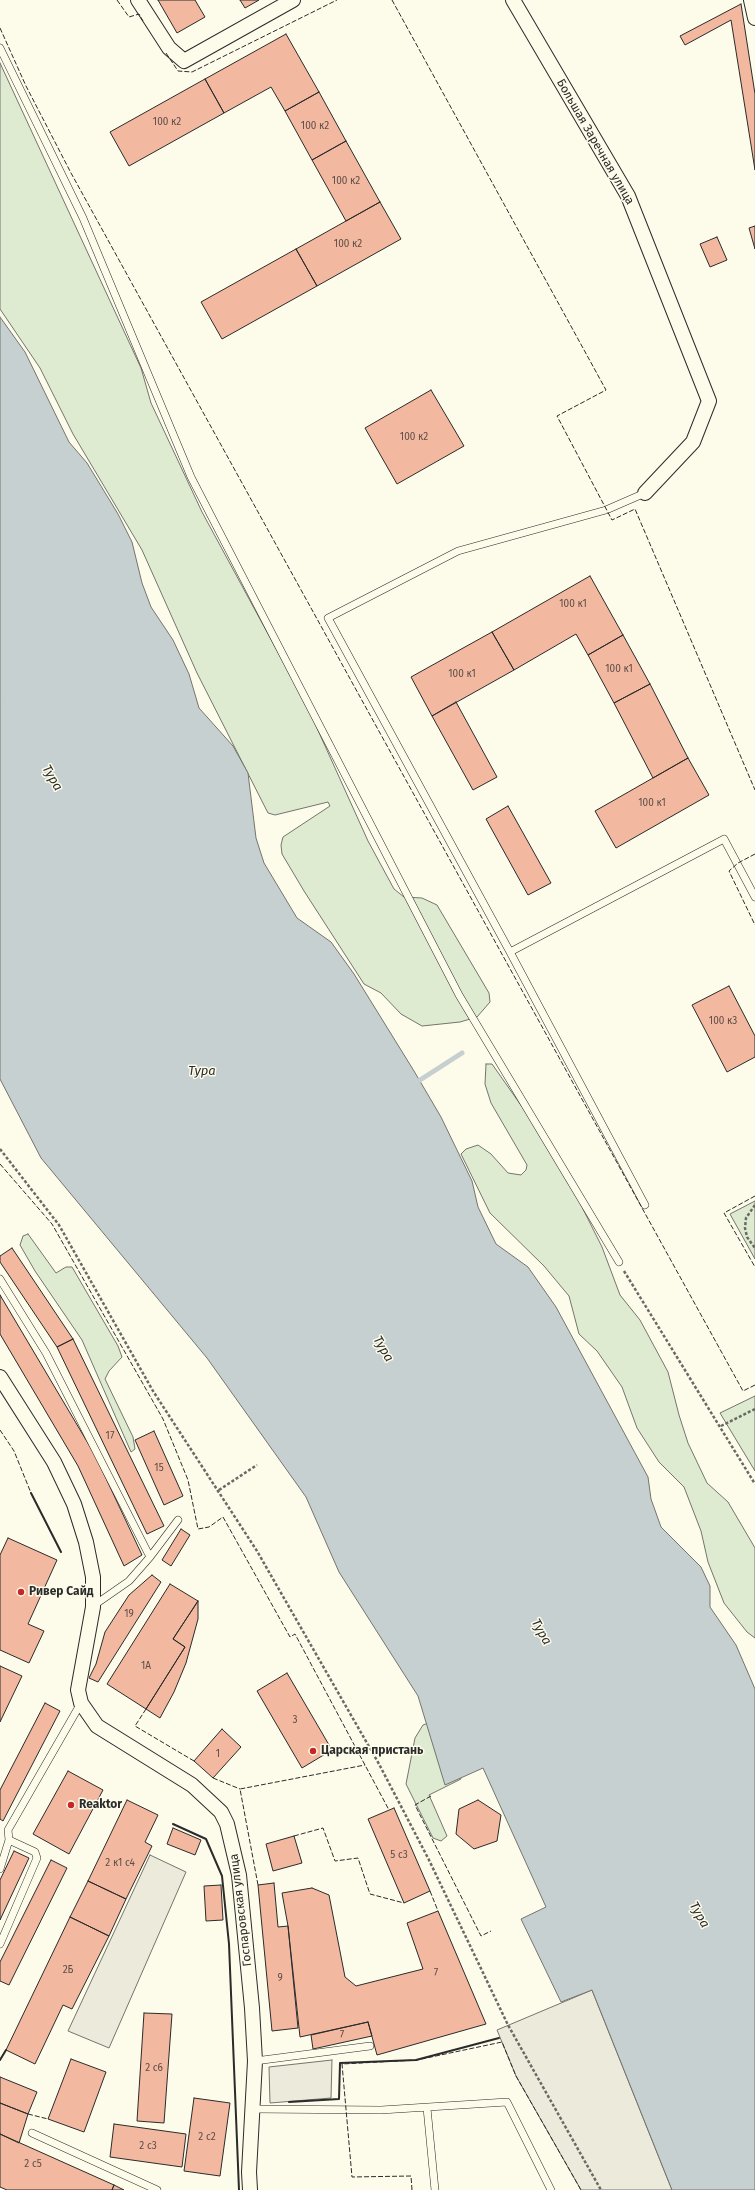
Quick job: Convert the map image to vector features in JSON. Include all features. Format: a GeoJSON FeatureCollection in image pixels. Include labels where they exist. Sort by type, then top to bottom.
{"type":"FeatureCollection","features":[{"type":"Feature","properties":{"kind":"street"},"geometry":{"type":"LineString","coordinates":[[138,0],[169,48],[184,61],[293,0]]}},
{"type":"Feature","properties":{"kind":"street","name":"Большая Заречная улица"},"geometry":{"type":"LineString","coordinates":[[513,0],[628,196],[709,402],[693,442],[645,493]]}},
{"type":"Feature","properties":{"kind":"street"},"geometry":{"type":"LineString","coordinates":[[751,0],[755,18]]}},
{"type":"Feature","properties":{"kind":"street"},"geometry":{"type":"LineString","coordinates":[[0,1377],[54,1462],[74,1504],[86,1542],[93,1577],[93,1607],[78,1690],[81,1702]]}},
{"type":"Feature","properties":{"kind":"street","name":"Госпаровская улица"},"geometry":{"type":"LineString","coordinates":[[81,1702],[97,1726],[192,1785],[221,1812],[227,1824],[239,1875],[252,2008],[255,2061],[250,2190]]}},
{"type":"Feature","properties":{"kind":"lane"},"geometry":{"type":"LineString","coordinates":[[0,48],[83,218],[191,477],[459,995],[619,1262]]}},
{"type":"Feature","properties":{"kind":"lane"},"geometry":{"type":"LineString","coordinates":[[645,493],[606,510],[458,551],[328,618],[510,952],[645,1206]]}},
{"type":"Feature","properties":{"kind":"lane"},"geometry":{"type":"LineString","coordinates":[[510,952],[724,839],[755,898]]}},
{"type":"Feature","properties":{"kind":"lane"},"geometry":{"type":"LineString","coordinates":[[0,1279],[46,1352],[150,1557]]}},
{"type":"Feature","properties":{"kind":"lane"},"geometry":{"type":"LineString","coordinates":[[93,1607],[129,1581],[150,1557],[178,1520]]}},
{"type":"Feature","properties":{"kind":"lane"},"geometry":{"type":"LineString","coordinates":[[0,1868],[9,1840],[8,1830],[81,1702]]}},
{"type":"Feature","properties":{"kind":"lane"},"geometry":{"type":"LineString","coordinates":[[0,1944],[38,1858],[35,1852],[9,1840]]}},
{"type":"Feature","properties":{"kind":"lane"},"geometry":{"type":"LineString","coordinates":[[255,2061],[370,2046]]}},
{"type":"Feature","properties":{"kind":"lane"},"geometry":{"type":"LineString","coordinates":[[252,2109],[381,2110],[507,2102],[551,2190]]}},
{"type":"Feature","properties":{"kind":"lane"},"geometry":{"type":"LineString","coordinates":[[427,2108],[435,2190]]}},
{"type":"Feature","properties":{"kind":"lane"},"geometry":{"type":"LineString","coordinates":[[32,2133],[158,2190]]}},
{"type":"Feature","properties":{"kind":"path"},"geometry":{"type":"LineString","coordinates":[[0,1150],[59,1225],[154,1391],[257,1551],[379,1764],[429,1860],[508,2025],[601,2190]]}},
{"type":"Feature","properties":{"kind":"path"},"geometry":{"type":"LineString","coordinates":[[755,1205],[746,1218],[745,1228],[755,1252]]}},
{"type":"Feature","properties":{"kind":"path"},"geometry":{"type":"LineString","coordinates":[[751,1245],[755,1248]]}},
{"type":"Feature","properties":{"kind":"path"},"geometry":{"type":"LineString","coordinates":[[619,1262],[721,1426],[755,1484]]}},
{"type":"Feature","properties":{"kind":"path"},"geometry":{"type":"LineString","coordinates":[[721,1426],[755,1409]]}},
{"type":"Feature","properties":{"kind":"path"},"geometry":{"type":"LineString","coordinates":[[219,1490],[257,1465]]}},
{"type":"Feature","properties":{"kind":"green space"},"geometry":{"type":"Polygon","coordinates":[[[0,63],[141,368],[151,403],[202,512],[307,706],[368,841],[394,889],[404,897],[422,898],[437,905],[489,993],[490,1002],[477,1017],[460,1022],[422,1026],[401,1014],[381,993],[364,984],[282,854],[281,845],[283,837],[330,806],[328,802],[275,815],[268,813],[197,673],[142,550],[73,434],[40,368],[0,309],[0,63]]]}},
{"type":"Feature","properties":{"kind":"green space"},"geometry":{"type":"Polygon","coordinates":[[[486,1064],[492,1064],[525,1111],[576,1195],[602,1247],[620,1295],[640,1320],[668,1372],[688,1443],[707,1483],[728,1502],[755,1548],[755,1638],[747,1632],[724,1603],[708,1562],[701,1531],[684,1487],[659,1462],[637,1428],[622,1387],[597,1351],[579,1334],[569,1296],[544,1266],[490,1213],[461,1154],[466,1149],[478,1145],[491,1154],[508,1173],[521,1175],[526,1170],[527,1165],[491,1103],[485,1084],[486,1064]]]}},
{"type":"Feature","properties":{"kind":"green space"},"geometry":{"type":"Polygon","coordinates":[[[755,1201],[755,1259],[730,1214],[755,1201]]]}},
{"type":"Feature","properties":{"kind":"green space"},"geometry":{"type":"Polygon","coordinates":[[[28,1234],[56,1273],[66,1267],[72,1267],[118,1346],[122,1357],[109,1371],[105,1379],[133,1437],[135,1449],[131,1452],[82,1340],[35,1271],[20,1245],[23,1236],[28,1234]]]}},
{"type":"Feature","properties":{"kind":"green space"},"geometry":{"type":"Polygon","coordinates":[[[755,1396],[755,1471],[720,1413],[755,1396]]]}},
{"type":"Feature","properties":{"kind":"green space"},"geometry":{"type":"Polygon","coordinates":[[[431,1722],[441,1723],[461,1779],[429,1795],[447,1836],[441,1841],[433,1838],[406,1784],[415,1738],[423,1725],[431,1722]]]}},
{"type":"Feature","properties":{"kind":"shaded area"},"geometry":{"type":"Polygon","coordinates":[[[150,1855],[186,1872],[109,2048],[68,2031],[150,1855]]]}},
{"type":"Feature","properties":{"kind":"shaded area"},"geometry":{"type":"Polygon","coordinates":[[[592,1990],[672,2190],[581,2190],[516,2076],[497,2030],[592,1990]]]}},
{"type":"Feature","properties":{"kind":"shaded area"},"geometry":{"type":"Polygon","coordinates":[[[332,2060],[331,2098],[270,2103],[269,2067],[332,2060]]]}},
{"type":"Feature","properties":{"kind":"water","name":"Тура"},"geometry":{"type":"Polygon","coordinates":[[[0,317],[25,352],[69,442],[87,463],[118,514],[132,542],[142,583],[151,607],[173,640],[189,674],[199,708],[233,746],[248,773],[256,838],[264,863],[297,918],[331,942],[354,974],[414,1071],[441,1117],[472,1181],[478,1207],[496,1244],[528,1267],[556,1307],[648,1477],[651,1499],[661,1527],[701,1567],[710,1586],[710,1607],[736,1645],[755,1689],[755,2190],[672,2190],[592,1990],[561,2002],[521,1919],[546,1907],[483,1768],[445,1785],[418,1696],[339,1572],[306,1497],[207,1358],[41,1158],[0,1079],[0,317]]]}},
{"type":"Feature","properties":{"kind":"building"},"geometry":{"type":"Polygon","coordinates":[[[158,0],[195,0],[205,17],[177,33],[158,0]]]}},
{"type":"Feature","properties":{"kind":"building"},"geometry":{"type":"Polygon","coordinates":[[[240,0],[259,0],[245,8],[240,0]]]}},
{"type":"Feature","properties":{"kind":"building"},"geometry":{"type":"Polygon","coordinates":[[[741,4],[755,94],[755,170],[731,20],[685,45],[680,36],[741,4]]]}},
{"type":"Feature","properties":{"kind":"building"},"geometry":{"type":"Polygon","coordinates":[[[286,34],[319,92],[285,111],[271,87],[224,113],[205,79],[286,34]]]}},
{"type":"Feature","properties":{"kind":"building"},"geometry":{"type":"Polygon","coordinates":[[[205,79],[224,113],[129,166],[110,132],[205,79]]]}},
{"type":"Feature","properties":{"kind":"building"},"geometry":{"type":"Polygon","coordinates":[[[319,92],[346,141],[312,160],[285,111],[319,92]]]}},
{"type":"Feature","properties":{"kind":"building"},"geometry":{"type":"Polygon","coordinates":[[[346,141],[380,202],[346,221],[312,160],[346,141]]]}},
{"type":"Feature","properties":{"kind":"building"},"geometry":{"type":"Polygon","coordinates":[[[380,202],[401,239],[317,286],[296,249],[380,202]]]}},
{"type":"Feature","properties":{"kind":"building"},"geometry":{"type":"Polygon","coordinates":[[[755,226],[755,249],[749,228],[755,226]]]}},
{"type":"Feature","properties":{"kind":"building"},"geometry":{"type":"Polygon","coordinates":[[[717,237],[727,260],[710,267],[700,244],[717,237]]]}},
{"type":"Feature","properties":{"kind":"building"},"geometry":{"type":"Polygon","coordinates":[[[296,249],[317,286],[222,339],[201,302],[296,249]]]}},
{"type":"Feature","properties":{"kind":"building"},"geometry":{"type":"Polygon","coordinates":[[[431,390],[464,446],[397,484],[365,428],[431,390]]]}},
{"type":"Feature","properties":{"kind":"building"},"geometry":{"type":"Polygon","coordinates":[[[590,576],[623,635],[588,655],[576,634],[514,670],[492,632],[590,576]]]}},
{"type":"Feature","properties":{"kind":"building"},"geometry":{"type":"Polygon","coordinates":[[[492,632],[514,670],[432,716],[411,677],[492,632]]]}},
{"type":"Feature","properties":{"kind":"building"},"geometry":{"type":"Polygon","coordinates":[[[623,635],[650,684],[614,703],[588,655],[623,635]]]}},
{"type":"Feature","properties":{"kind":"building"},"geometry":{"type":"Polygon","coordinates":[[[650,684],[688,758],[653,778],[614,703],[650,684]]]}},
{"type":"Feature","properties":{"kind":"building"},"geometry":{"type":"Polygon","coordinates":[[[456,702],[497,777],[473,790],[432,716],[456,702]]]}},
{"type":"Feature","properties":{"kind":"building"},"geometry":{"type":"Polygon","coordinates":[[[688,758],[709,795],[616,848],[595,811],[688,758]]]}},
{"type":"Feature","properties":{"kind":"building"},"geometry":{"type":"Polygon","coordinates":[[[508,806],[551,883],[528,895],[486,819],[508,806]]]}},
{"type":"Feature","properties":{"kind":"building"},"geometry":{"type":"Polygon","coordinates":[[[729,986],[755,1036],[755,1057],[727,1072],[692,1005],[729,986]]]}},
{"type":"Feature","properties":{"kind":"building"},"geometry":{"type":"Polygon","coordinates":[[[12,1248],[73,1339],[57,1347],[0,1262],[0,1256],[12,1248]]]}},
{"type":"Feature","properties":{"kind":"building"},"geometry":{"type":"Polygon","coordinates":[[[0,1295],[95,1455],[142,1555],[124,1566],[78,1466],[0,1334],[0,1295]]]}},
{"type":"Feature","properties":{"kind":"building"},"geometry":{"type":"Polygon","coordinates":[[[73,1339],[164,1526],[147,1534],[57,1347],[73,1339]]]}},
{"type":"Feature","properties":{"kind":"building"},"geometry":{"type":"Polygon","coordinates":[[[154,1431],[183,1496],[164,1505],[135,1440],[154,1431]]]}},
{"type":"Feature","properties":{"kind":"building"},"geometry":{"type":"Polygon","coordinates":[[[181,1529],[190,1535],[171,1566],[162,1560],[181,1529]]]}},
{"type":"Feature","properties":{"kind":"building","name":"Ривер Сайд"},"geometry":{"type":"Polygon","coordinates":[[[8,1538],[57,1560],[28,1624],[44,1631],[29,1663],[0,1650],[0,1555],[8,1538]]]}},
{"type":"Feature","properties":{"kind":"building"},"geometry":{"type":"Polygon","coordinates":[[[152,1575],[161,1582],[98,1682],[89,1678],[96,1664],[105,1632],[129,1595],[152,1575]]]}},
{"type":"Feature","properties":{"kind":"building"},"geometry":{"type":"Polygon","coordinates":[[[170,1584],[198,1601],[173,1639],[185,1647],[146,1709],[107,1684],[170,1584]]]}},
{"type":"Feature","properties":{"kind":"building"},"geometry":{"type":"Polygon","coordinates":[[[198,1601],[198,1619],[186,1663],[174,1692],[160,1718],[146,1709],[185,1647],[173,1639],[198,1601]]]}},
{"type":"Feature","properties":{"kind":"building"},"geometry":{"type":"Polygon","coordinates":[[[0,1666],[22,1676],[0,1722],[0,1666]]]}},
{"type":"Feature","properties":{"kind":"building"},"geometry":{"type":"Polygon","coordinates":[[[287,1673],[332,1750],[302,1768],[257,1691],[287,1673]]]}},
{"type":"Feature","properties":{"kind":"building"},"geometry":{"type":"Polygon","coordinates":[[[45,1703],[60,1711],[3,1821],[0,1819],[0,1790],[45,1703]]]}},
{"type":"Feature","properties":{"kind":"building"},"geometry":{"type":"Polygon","coordinates":[[[222,1729],[241,1747],[213,1778],[194,1761],[222,1729]]]}},
{"type":"Feature","properties":{"kind":"building"},"geometry":{"type":"Polygon","coordinates":[[[68,1771],[103,1790],[69,1854],[33,1834],[68,1771]]]}},
{"type":"Feature","properties":{"kind":"building"},"geometry":{"type":"Polygon","coordinates":[[[127,1800],[158,1815],[145,1842],[152,1846],[126,1899],[88,1881],[127,1800]]]}},
{"type":"Feature","properties":{"kind":"building"},"geometry":{"type":"Polygon","coordinates":[[[478,1800],[501,1815],[497,1841],[474,1849],[456,1834],[459,1809],[478,1800]]]}},
{"type":"Feature","properties":{"kind":"building"},"geometry":{"type":"Polygon","coordinates":[[[394,1808],[430,1891],[404,1903],[368,1819],[394,1808]]]}},
{"type":"Feature","properties":{"kind":"building"},"geometry":{"type":"Polygon","coordinates":[[[173,1828],[201,1840],[195,1855],[167,1844],[173,1828]]]}},
{"type":"Feature","properties":{"kind":"building"},"geometry":{"type":"Polygon","coordinates":[[[294,1836],[302,1863],[273,1871],[266,1844],[294,1836]]]}},
{"type":"Feature","properties":{"kind":"building"},"geometry":{"type":"Polygon","coordinates":[[[14,1851],[29,1858],[0,1920],[0,1880],[14,1851]]]}},
{"type":"Feature","properties":{"kind":"building"},"geometry":{"type":"Polygon","coordinates":[[[51,1860],[67,1868],[9,1985],[0,1981],[0,1962],[51,1860]]]}},
{"type":"Feature","properties":{"kind":"building"},"geometry":{"type":"Polygon","coordinates":[[[88,1881],[126,1899],[109,1936],[70,1917],[88,1881]]]}},
{"type":"Feature","properties":{"kind":"building"},"geometry":{"type":"Polygon","coordinates":[[[274,1883],[278,1927],[288,1926],[298,2028],[272,2031],[258,1885],[274,1883]]]}},
{"type":"Feature","properties":{"kind":"building"},"geometry":{"type":"Polygon","coordinates":[[[221,1885],[223,1920],[206,1921],[204,1886],[221,1885]]]}},
{"type":"Feature","properties":{"kind":"building"},"geometry":{"type":"Polygon","coordinates":[[[312,1888],[329,1895],[345,1977],[356,1986],[423,1969],[407,1923],[438,1911],[486,2024],[377,2055],[368,2022],[300,2037],[288,1926],[282,1893],[312,1888]]]}},
{"type":"Feature","properties":{"kind":"building"},"geometry":{"type":"Polygon","coordinates":[[[70,1917],[109,1936],[72,2009],[63,2005],[35,2064],[6,2050],[70,1917]]]}},
{"type":"Feature","properties":{"kind":"building"},"geometry":{"type":"Polygon","coordinates":[[[144,2013],[172,2014],[164,2123],[137,2121],[144,2013]]]}},
{"type":"Feature","properties":{"kind":"building"},"geometry":{"type":"Polygon","coordinates":[[[368,2022],[372,2036],[313,2049],[311,2035],[368,2022]]]}},
{"type":"Feature","properties":{"kind":"building"},"geometry":{"type":"Polygon","coordinates":[[[71,2059],[106,2072],[84,2132],[48,2119],[71,2059]]]}},
{"type":"Feature","properties":{"kind":"building"},"geometry":{"type":"Polygon","coordinates":[[[0,2077],[37,2092],[28,2114],[0,2103],[0,2077]]]}},
{"type":"Feature","properties":{"kind":"building"},"geometry":{"type":"Polygon","coordinates":[[[194,2098],[230,2103],[220,2176],[184,2171],[194,2098]]]}},
{"type":"Feature","properties":{"kind":"building"},"geometry":{"type":"Polygon","coordinates":[[[0,2103],[28,2114],[19,2143],[0,2134],[0,2103]]]}},
{"type":"Feature","properties":{"kind":"building"},"geometry":{"type":"Polygon","coordinates":[[[114,2124],[186,2134],[182,2167],[110,2157],[114,2124]]]}},
{"type":"Feature","properties":{"kind":"building"},"geometry":{"type":"Polygon","coordinates":[[[0,2134],[114,2185],[112,2190],[7,2190],[0,2187],[0,2134]]]}},
{"type":"Feature","properties":{"kind":"building"},"geometry":{"type":"Polygon","coordinates":[[[114,2185],[124,2190],[112,2190],[114,2185]]]}},
{"type":"Feature","properties":{"kind":"waterway"},"geometry":{"type":"LineString","coordinates":[[420,1080],[462,1053]]}},
{"type":"Feature","properties":{"kind":"fence"},"geometry":{"type":"LineString","coordinates":[[117,0],[129,17],[139,14],[143,21]]}},
{"type":"Feature","properties":{"kind":"fence"},"geometry":{"type":"LineString","coordinates":[[166,53],[178,71],[192,72],[337,0]]}},
{"type":"Feature","properties":{"kind":"fence"},"geometry":{"type":"LineString","coordinates":[[392,0],[606,390],[557,416],[612,520],[635,509],[755,790]]}},
{"type":"Feature","properties":{"kind":"fence"},"geometry":{"type":"LineString","coordinates":[[0,28],[26,86],[71,173],[743,1391],[755,1385]]}},
{"type":"Feature","properties":{"kind":"fence"},"geometry":{"type":"LineString","coordinates":[[755,854],[738,863],[729,871],[755,925]]}},
{"type":"Feature","properties":{"kind":"fence"},"geometry":{"type":"LineString","coordinates":[[0,1164],[52,1224],[163,1419],[188,1480],[198,1529],[209,1527],[223,1517],[290,1637],[295,1634],[389,1810]]}},
{"type":"Feature","properties":{"kind":"fence"},"geometry":{"type":"LineString","coordinates":[[755,1196],[724,1213],[755,1267]]}},
{"type":"Feature","properties":{"kind":"fence"},"geometry":{"type":"LineString","coordinates":[[0,1430],[14,1451],[31,1493]]}},
{"type":"Feature","properties":{"kind":"fence"},"geometry":{"type":"LineString","coordinates":[[146,1709],[135,1726],[194,1761]]}},
{"type":"Feature","properties":{"kind":"fence"},"geometry":{"type":"LineString","coordinates":[[258,1885],[240,1789],[365,1765]]}},
{"type":"Feature","properties":{"kind":"fence"},"geometry":{"type":"LineString","coordinates":[[213,1778],[240,1789]]}},
{"type":"Feature","properties":{"kind":"fence"},"geometry":{"type":"LineString","coordinates":[[431,1796],[415,1805],[481,1936],[491,1931]]}},
{"type":"Feature","properties":{"kind":"fence"},"geometry":{"type":"LineString","coordinates":[[294,1836],[323,1828],[335,1861],[358,1858],[370,1894],[404,1903]]}},
{"type":"Feature","properties":{"kind":"fence"},"geometry":{"type":"LineString","coordinates":[[430,1891],[438,1911]]}},
{"type":"Feature","properties":{"kind":"fence"},"geometry":{"type":"LineString","coordinates":[[412,2190],[411,2176],[352,2177],[342,2064],[417,2060],[502,2042],[516,2076],[581,2190]]}},
{"type":"Feature","properties":{"kind":"fence"},"geometry":{"type":"LineString","coordinates":[[28,2114],[48,2119]]}},
{"type":"Feature","properties":{"kind":"wall"},"geometry":{"type":"LineString","coordinates":[[31,1493],[61,1552]]}},
{"type":"Feature","properties":{"kind":"wall"},"geometry":{"type":"LineString","coordinates":[[173,1824],[206,1839],[222,1876],[229,1944],[239,2190]]}},
{"type":"Feature","properties":{"kind":"wall"},"geometry":{"type":"LineString","coordinates":[[289,2102],[339,2099],[340,2063],[416,2060],[499,2038]]}},
{"type":"Feature","properties":{"kind":"wall"},"geometry":{"type":"LineString","coordinates":[[0,2060],[6,2050]]}},
{"type":"Feature","properties":{"kind":"place","name":"Ривер Сайд"},"geometry":{"type":"Point","coordinates":[21,1592]}},
{"type":"Feature","properties":{"kind":"place","name":"Царская пристань"},"geometry":{"type":"Point","coordinates":[313,1751]}},
{"type":"Feature","properties":{"kind":"place","name":"Reaktor"},"geometry":{"type":"Point","coordinates":[71,1805]}}]}
